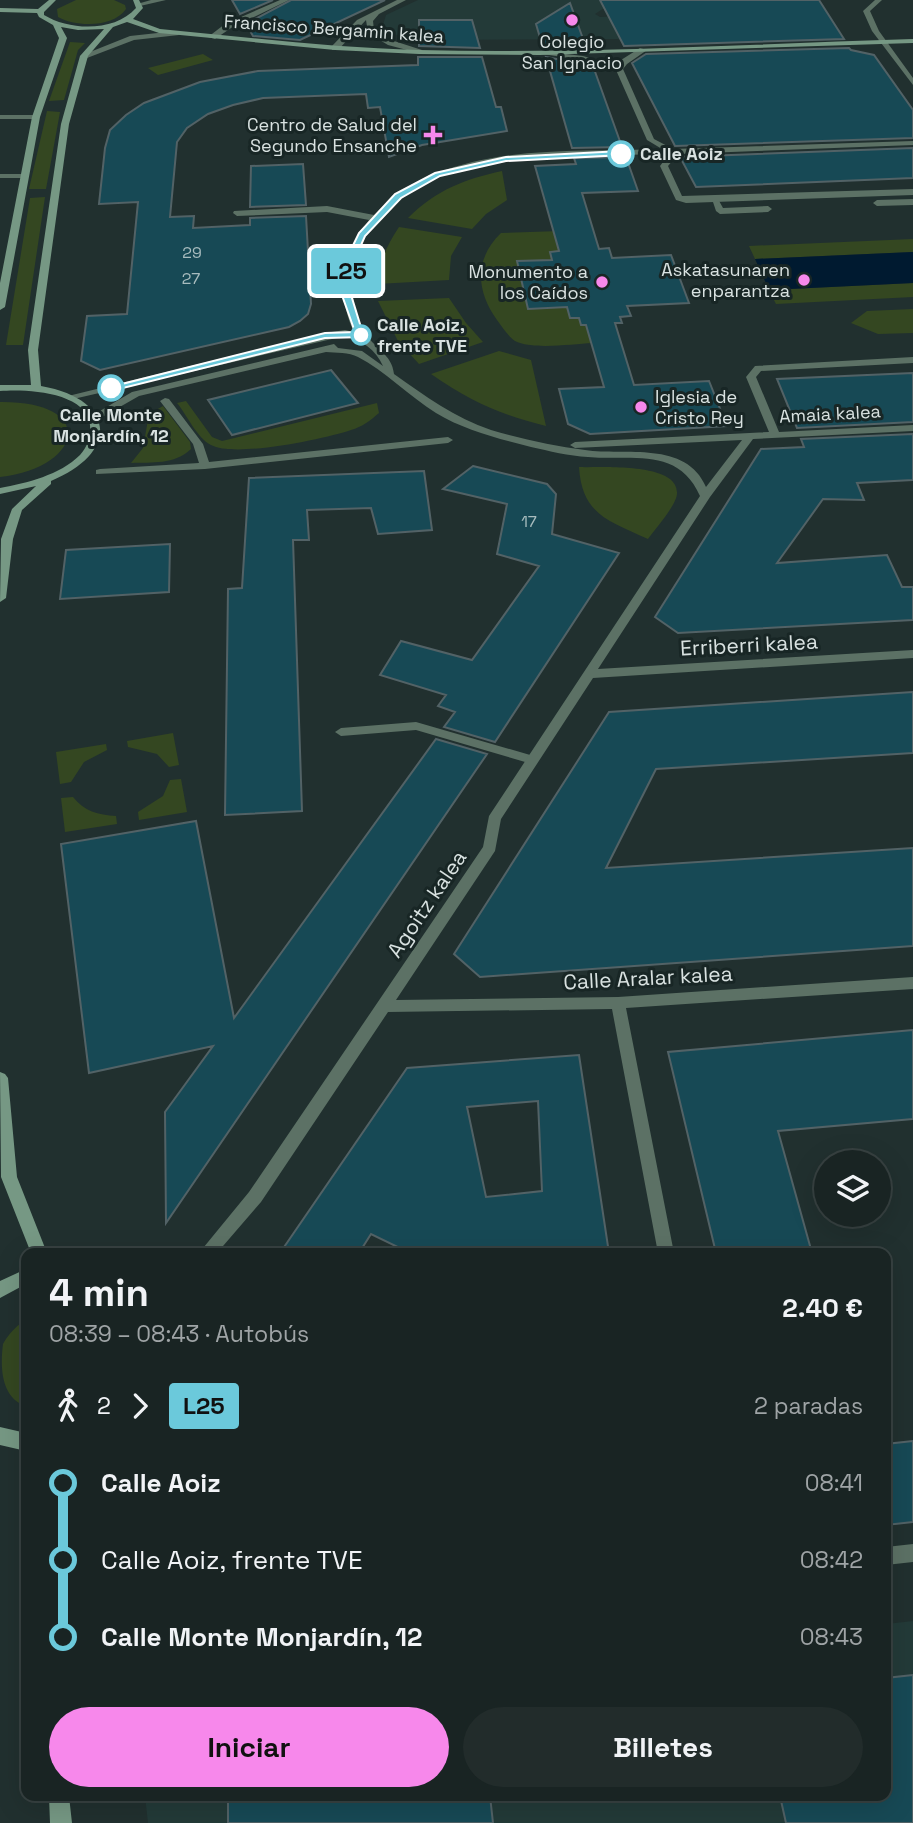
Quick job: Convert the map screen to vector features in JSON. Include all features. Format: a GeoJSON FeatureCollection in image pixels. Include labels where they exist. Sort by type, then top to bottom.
{"type":"FeatureCollection","features":[{"type":"Feature","properties":{"kind":"main road"},"geometry":{"type":"LineString","coordinates":[[0,9],[40,11],[53,0]]}},
{"type":"Feature","properties":{"kind":"main road"},"geometry":{"type":"LineString","coordinates":[[40,11],[41,16],[56,25],[85,28],[128,20],[139,12],[138,2]]}},
{"type":"Feature","properties":{"kind":"main road","name":"Francisco Bergamin kalea"},"geometry":{"type":"LineString","coordinates":[[128,20],[159,32],[335,48],[419,51],[540,53],[913,41]]}},
{"type":"Feature","properties":{"kind":"main road"},"geometry":{"type":"LineString","coordinates":[[0,307],[36,117],[63,38],[56,25]]}},
{"type":"Feature","properties":{"kind":"main road"},"geometry":{"type":"LineString","coordinates":[[36,388],[33,350],[65,124],[84,56],[111,25]]}},
{"type":"Feature","properties":{"kind":"main road"},"geometry":{"type":"LineString","coordinates":[[0,388],[36,388],[69,397],[85,406],[93,418],[96,433],[89,450],[74,465],[50,478],[20,488],[0,491]]}},
{"type":"Feature","properties":{"kind":"main road"},"geometry":{"type":"LineString","coordinates":[[0,598],[7,539],[17,509],[50,478]]}},
{"type":"Feature","properties":{"kind":"main road"},"geometry":{"type":"LineString","coordinates":[[0,1078],[9,1177],[38,1248]]}},
{"type":"Feature","properties":{"kind":"main road"},"geometry":{"type":"LineString","coordinates":[[0,1290],[21,1279]]}},
{"type":"Feature","properties":{"kind":"main road"},"geometry":{"type":"LineString","coordinates":[[0,1436],[21,1441]]}},
{"type":"Feature","properties":{"kind":"main road"},"geometry":{"type":"LineString","coordinates":[[59,1801],[61,1823]]}},
{"type":"Feature","properties":{"kind":"street"},"geometry":{"type":"LineString","coordinates":[[138,2],[163,0]]}},
{"type":"Feature","properties":{"kind":"street"},"geometry":{"type":"LineString","coordinates":[[212,37],[228,26],[286,0]]}},
{"type":"Feature","properties":{"kind":"street"},"geometry":{"type":"LineString","coordinates":[[335,48],[359,21],[403,0]]}},
{"type":"Feature","properties":{"kind":"street"},"geometry":{"type":"LineString","coordinates":[[879,0],[866,11],[876,31],[913,83]]}},
{"type":"Feature","properties":{"kind":"street"},"geometry":{"type":"LineString","coordinates":[[376,13],[369,21],[371,31],[391,43],[419,51]]}},
{"type":"Feature","properties":{"kind":"street"},"geometry":{"type":"LineString","coordinates":[[84,56],[133,38],[176,33]]}},
{"type":"Feature","properties":{"kind":"street"},"geometry":{"type":"LineString","coordinates":[[643,50],[624,62],[619,69],[651,140],[674,153]]}},
{"type":"Feature","properties":{"kind":"street","name":"Francisco Bergamin kalea"},"geometry":{"type":"LineString","coordinates":[[540,53],[590,59],[619,69]]}},
{"type":"Feature","properties":{"kind":"street"},"geometry":{"type":"LineString","coordinates":[[0,117],[36,117]]}},
{"type":"Feature","properties":{"kind":"street"},"geometry":{"type":"LineString","coordinates":[[361,335],[348,298],[345,270],[362,235],[375,218],[398,196],[438,174],[486,162],[536,156],[913,143]]}},
{"type":"Feature","properties":{"kind":"street"},"geometry":{"type":"LineString","coordinates":[[674,153],[664,166],[679,198],[715,201],[913,192]]}},
{"type":"Feature","properties":{"kind":"street"},"geometry":{"type":"LineString","coordinates":[[0,176],[23,176]]}},
{"type":"Feature","properties":{"kind":"street"},"geometry":{"type":"LineString","coordinates":[[715,201],[720,211],[768,209]]}},
{"type":"Feature","properties":{"kind":"street"},"geometry":{"type":"LineString","coordinates":[[877,204],[913,202]]}},
{"type":"Feature","properties":{"kind":"street"},"geometry":{"type":"LineString","coordinates":[[237,213],[327,209],[375,218]]}},
{"type":"Feature","properties":{"kind":"street"},"geometry":{"type":"LineString","coordinates":[[69,397],[345,333],[361,335],[376,347],[389,363],[390,373]]}},
{"type":"Feature","properties":{"kind":"street"},"geometry":{"type":"LineString","coordinates":[[93,418],[136,394],[343,345],[361,335]]}},
{"type":"Feature","properties":{"kind":"street"},"geometry":{"type":"LineString","coordinates":[[327,349],[359,353],[440,411],[485,431],[533,444],[588,453],[645,454],[668,458],[689,471],[699,482],[705,496]]}},
{"type":"Feature","properties":{"kind":"street"},"geometry":{"type":"LineString","coordinates":[[775,434],[751,377],[758,368],[913,360]]}},
{"type":"Feature","properties":{"kind":"street"},"geometry":{"type":"LineString","coordinates":[[165,401],[198,444],[205,466]]}},
{"type":"Feature","properties":{"kind":"street","name":"Amaia kalea"},"geometry":{"type":"LineString","coordinates":[[750,436],[913,428]]}},
{"type":"Feature","properties":{"kind":"street"},"geometry":{"type":"LineString","coordinates":[[552,447],[750,436]]}},
{"type":"Feature","properties":{"kind":"street","name":"Agoitz kalea"},"geometry":{"type":"LineString","coordinates":[[211,1248],[255,1197],[490,848],[494,819],[705,496],[750,436]]}},
{"type":"Feature","properties":{"kind":"street"},"geometry":{"type":"LineString","coordinates":[[100,472],[205,466],[447,440]]}},
{"type":"Feature","properties":{"kind":"street","name":"Erriberri kalea"},"geometry":{"type":"LineString","coordinates":[[588,674],[913,654]]}},
{"type":"Feature","properties":{"kind":"street"},"geometry":{"type":"LineString","coordinates":[[341,732],[416,726],[532,760]]}},
{"type":"Feature","properties":{"kind":"street","name":"Calle Aralar kalea"},"geometry":{"type":"LineString","coordinates":[[385,1006],[618,1003],[913,983]]}},
{"type":"Feature","properties":{"kind":"street"},"geometry":{"type":"LineString","coordinates":[[618,1003],[665,1248]]}},
{"type":"Feature","properties":{"kind":"street"},"geometry":{"type":"LineString","coordinates":[[891,1555],[913,1553]]}},
{"type":"Feature","properties":{"kind":"shaded area","name":"Colegio San Ignacio"},"geometry":{"type":"Polygon","coordinates":[[[418,0],[616,0],[595,14],[600,17],[758,12],[626,39],[419,40],[393,34],[382,28],[386,15],[418,0]]]}},
{"type":"Feature","properties":{"kind":"shaded area"},"geometry":{"type":"Polygon","coordinates":[[[913,1621],[913,1823],[148,1823],[146,1801],[891,1801],[891,1623],[913,1621]]]}},
{"type":"Feature","properties":{"kind":"green space"},"geometry":{"type":"Polygon","coordinates":[[[76,0],[114,0],[125,5],[126,9],[104,23],[74,23],[58,17],[57,9],[76,0]]]}},
{"type":"Feature","properties":{"kind":"green space"},"geometry":{"type":"Polygon","coordinates":[[[70,42],[85,43],[78,50],[64,100],[49,101],[70,42]]]}},
{"type":"Feature","properties":{"kind":"green space"},"geometry":{"type":"Polygon","coordinates":[[[203,54],[213,60],[158,75],[148,68],[203,54]]]}},
{"type":"Feature","properties":{"kind":"green space"},"geometry":{"type":"Polygon","coordinates":[[[47,111],[60,112],[46,189],[29,189],[47,111]]]}},
{"type":"Feature","properties":{"kind":"green space"},"geometry":{"type":"Polygon","coordinates":[[[502,171],[507,200],[486,214],[472,229],[408,218],[429,200],[452,187],[502,171]]]}},
{"type":"Feature","properties":{"kind":"green space"},"geometry":{"type":"Polygon","coordinates":[[[45,197],[23,345],[6,345],[30,198],[45,197]]]}},
{"type":"Feature","properties":{"kind":"green space"},"geometry":{"type":"Polygon","coordinates":[[[399,227],[462,237],[451,256],[449,280],[377,284],[384,254],[399,227]]]}},
{"type":"Feature","properties":{"kind":"green space"},"geometry":{"type":"Polygon","coordinates":[[[560,231],[559,251],[552,260],[517,262],[528,309],[567,307],[570,318],[579,318],[586,325],[592,343],[542,346],[522,344],[508,334],[490,309],[482,287],[482,264],[492,243],[501,233],[560,231]]]}},
{"type":"Feature","properties":{"kind":"green space"},"geometry":{"type":"Polygon","coordinates":[[[913,239],[913,252],[755,259],[749,246],[913,239]]]}},
{"type":"Feature","properties":{"kind":"green space"},"geometry":{"type":"Polygon","coordinates":[[[913,283],[913,297],[776,304],[769,290],[913,283]]]}},
{"type":"Feature","properties":{"kind":"green space"},"geometry":{"type":"Polygon","coordinates":[[[449,298],[483,342],[419,364],[398,341],[378,301],[449,298]]]}},
{"type":"Feature","properties":{"kind":"green space"},"geometry":{"type":"Polygon","coordinates":[[[913,309],[913,333],[878,334],[851,323],[867,311],[913,309]]]}},
{"type":"Feature","properties":{"kind":"green space"},"geometry":{"type":"Polygon","coordinates":[[[499,351],[531,360],[546,426],[486,406],[431,374],[499,351]]]}},
{"type":"Feature","properties":{"kind":"green space"},"geometry":{"type":"Polygon","coordinates":[[[186,401],[212,437],[222,441],[377,403],[379,413],[359,427],[338,434],[280,446],[239,449],[223,448],[206,442],[177,403],[186,401]]]}},
{"type":"Feature","properties":{"kind":"green space"},"geometry":{"type":"Polygon","coordinates":[[[0,402],[32,405],[53,412],[65,423],[68,436],[62,449],[49,461],[28,471],[0,477],[0,402]]]}},
{"type":"Feature","properties":{"kind":"green space"},"geometry":{"type":"Polygon","coordinates":[[[163,406],[190,442],[191,449],[170,460],[131,463],[143,448],[149,414],[163,406]]]}},
{"type":"Feature","properties":{"kind":"green space"},"geometry":{"type":"Polygon","coordinates":[[[579,467],[619,467],[652,471],[674,483],[676,498],[648,539],[610,521],[592,506],[581,483],[579,467]]]}},
{"type":"Feature","properties":{"kind":"green space"},"geometry":{"type":"Polygon","coordinates":[[[173,733],[179,765],[169,767],[157,754],[128,747],[127,741],[173,733]]]}},
{"type":"Feature","properties":{"kind":"green space"},"geometry":{"type":"Polygon","coordinates":[[[106,744],[107,750],[84,762],[71,782],[60,784],[56,752],[106,744]]]}},
{"type":"Feature","properties":{"kind":"green space"},"geometry":{"type":"Polygon","coordinates":[[[181,779],[187,812],[139,820],[138,812],[163,796],[170,780],[181,779]]]}},
{"type":"Feature","properties":{"kind":"green space"},"geometry":{"type":"Polygon","coordinates":[[[73,797],[92,811],[116,816],[117,824],[65,832],[61,798],[73,797]]]}},
{"type":"Feature","properties":{"kind":"green space"},"geometry":{"type":"Polygon","coordinates":[[[21,1323],[21,1404],[11,1396],[2,1372],[3,1344],[21,1323]]]}},
{"type":"Feature","properties":{"kind":"water"},"geometry":{"type":"Polygon","coordinates":[[[913,252],[913,283],[769,290],[755,259],[913,252]]]}},
{"type":"Feature","properties":{"kind":"building"},"geometry":{"type":"Polygon","coordinates":[[[232,0],[273,0],[240,14],[232,0]]]}},
{"type":"Feature","properties":{"kind":"building"},"geometry":{"type":"Polygon","coordinates":[[[291,0],[385,0],[300,40],[253,36],[246,24],[291,0]]]}},
{"type":"Feature","properties":{"kind":"building"},"geometry":{"type":"Polygon","coordinates":[[[600,0],[819,0],[844,39],[624,46],[600,0]]]}},
{"type":"Feature","properties":{"kind":"building"},"geometry":{"type":"Polygon","coordinates":[[[570,3],[586,47],[543,48],[536,24],[570,3]]]}},
{"type":"Feature","properties":{"kind":"building"},"geometry":{"type":"Polygon","coordinates":[[[419,20],[472,20],[480,48],[419,46],[419,20]]]}},
{"type":"Feature","properties":{"kind":"building"},"geometry":{"type":"Polygon","coordinates":[[[849,48],[874,55],[913,110],[913,138],[675,146],[632,63],[646,54],[849,48]]]}},
{"type":"Feature","properties":{"kind":"building"},"geometry":{"type":"Polygon","coordinates":[[[418,57],[482,57],[496,107],[501,107],[507,131],[422,145],[389,157],[380,107],[368,108],[366,94],[263,98],[233,105],[208,114],[187,128],[177,142],[170,217],[194,216],[193,228],[250,225],[250,218],[306,216],[311,304],[308,314],[289,327],[100,370],[81,361],[87,316],[127,314],[138,202],[99,204],[105,148],[110,130],[126,115],[144,103],[200,82],[258,71],[418,65],[418,57]]]}},
{"type":"Feature","properties":{"kind":"building"},"geometry":{"type":"Polygon","coordinates":[[[546,57],[593,66],[622,147],[572,148],[546,57]]]}},
{"type":"Feature","properties":{"kind":"building"},"geometry":{"type":"Polygon","coordinates":[[[913,148],[913,178],[696,187],[680,157],[913,148]]]}},
{"type":"Feature","properties":{"kind":"building"},"geometry":{"type":"Polygon","coordinates":[[[626,157],[638,191],[582,193],[599,249],[609,248],[612,258],[671,255],[689,303],[627,306],[631,316],[620,317],[622,323],[615,323],[634,385],[709,381],[727,426],[590,434],[568,424],[559,389],[604,387],[586,325],[581,325],[579,318],[570,318],[567,307],[528,309],[517,261],[552,260],[550,252],[559,251],[535,166],[576,164],[574,158],[626,157]]]}},
{"type":"Feature","properties":{"kind":"building"},"geometry":{"type":"Polygon","coordinates":[[[303,164],[306,205],[250,207],[251,166],[303,164]]]}},
{"type":"Feature","properties":{"kind":"building"},"geometry":{"type":"Polygon","coordinates":[[[331,370],[358,403],[232,435],[208,400],[331,370]]]}},
{"type":"Feature","properties":{"kind":"building"},"geometry":{"type":"Polygon","coordinates":[[[913,373],[913,422],[797,428],[777,379],[913,373]]]}},
{"type":"Feature","properties":{"kind":"building"},"geometry":{"type":"Polygon","coordinates":[[[913,434],[913,480],[857,483],[864,500],[823,499],[777,563],[887,555],[902,587],[913,587],[913,620],[678,633],[655,617],[761,449],[804,447],[801,439],[913,434]]]}},
{"type":"Feature","properties":{"kind":"building"},"geometry":{"type":"Polygon","coordinates":[[[473,466],[547,484],[556,494],[552,534],[619,553],[495,742],[444,727],[455,712],[438,706],[446,695],[380,675],[401,641],[472,660],[539,566],[497,554],[507,504],[443,489],[473,466]]]}},
{"type":"Feature","properties":{"kind":"building"},"geometry":{"type":"Polygon","coordinates":[[[424,471],[432,530],[378,534],[371,508],[307,510],[309,540],[293,540],[302,811],[225,815],[228,589],[242,588],[249,478],[424,471]]]}},
{"type":"Feature","properties":{"kind":"building"},"geometry":{"type":"Polygon","coordinates":[[[170,544],[169,592],[60,599],[66,550],[170,544]]]}},
{"type":"Feature","properties":{"kind":"building"},"geometry":{"type":"Polygon","coordinates":[[[913,692],[913,753],[656,769],[606,868],[913,848],[913,946],[480,977],[454,954],[609,712],[913,692]]]}},
{"type":"Feature","properties":{"kind":"building"},"geometry":{"type":"Polygon","coordinates":[[[436,739],[487,754],[166,1223],[165,1112],[213,1046],[89,1073],[61,844],[196,821],[234,1018],[436,739]]]}},
{"type":"Feature","properties":{"kind":"building"},"geometry":{"type":"Polygon","coordinates":[[[913,1030],[913,1119],[778,1131],[811,1248],[715,1248],[668,1052],[913,1030]]]}},
{"type":"Feature","properties":{"kind":"building"},"geometry":{"type":"Polygon","coordinates":[[[579,1055],[608,1248],[400,1248],[371,1234],[362,1248],[283,1248],[407,1068],[579,1055]],[[538,1101],[467,1107],[486,1197],[542,1191],[538,1101]]]}},
{"type":"Feature","properties":{"kind":"building"},"geometry":{"type":"Polygon","coordinates":[[[913,1441],[913,1522],[891,1524],[891,1443],[913,1441]]]}},
{"type":"Feature","properties":{"kind":"building"},"geometry":{"type":"Polygon","coordinates":[[[913,1675],[913,1823],[786,1823],[781,1801],[891,1801],[891,1677],[913,1675]]]}},
{"type":"Feature","properties":{"kind":"building"},"geometry":{"type":"Polygon","coordinates":[[[228,1801],[491,1801],[493,1823],[228,1823],[228,1801]]]}},
{"type":"Feature","properties":{"kind":"bus line","name":"L25"},"geometry":{"type":"LineString","coordinates":[[111,388],[325,336],[345,333],[361,335],[348,298],[345,270],[362,235],[375,218],[398,196],[438,174],[506,159],[621,154]]}},
{"type":"Feature","properties":{"kind":"place","name":"Colegio San Ignacio"},"geometry":{"type":"Point","coordinates":[572,20]}},
{"type":"Feature","properties":{"kind":"place","name":"Centro de Salud del Segundo Ensanche"},"geometry":{"type":"Point","coordinates":[433,135]}},
{"type":"Feature","properties":{"kind":"place","name":"Calle Aoiz"},"geometry":{"type":"Point","coordinates":[621,154]}},
{"type":"Feature","properties":{"kind":"place","name":"Askatasunaren enparantza"},"geometry":{"type":"Point","coordinates":[804,280]}},
{"type":"Feature","properties":{"kind":"place","name":"Monumento a los Caídos"},"geometry":{"type":"Point","coordinates":[602,282]}},
{"type":"Feature","properties":{"kind":"place","name":"Calle Aoiz, frente TVE"},"geometry":{"type":"Point","coordinates":[361,335]}},
{"type":"Feature","properties":{"kind":"place","name":"Calle Monte Monjardín, 12"},"geometry":{"type":"Point","coordinates":[111,388]}},
{"type":"Feature","properties":{"kind":"place","name":"Iglesia de Cristo Rey"},"geometry":{"type":"Point","coordinates":[641,407]}}]}
